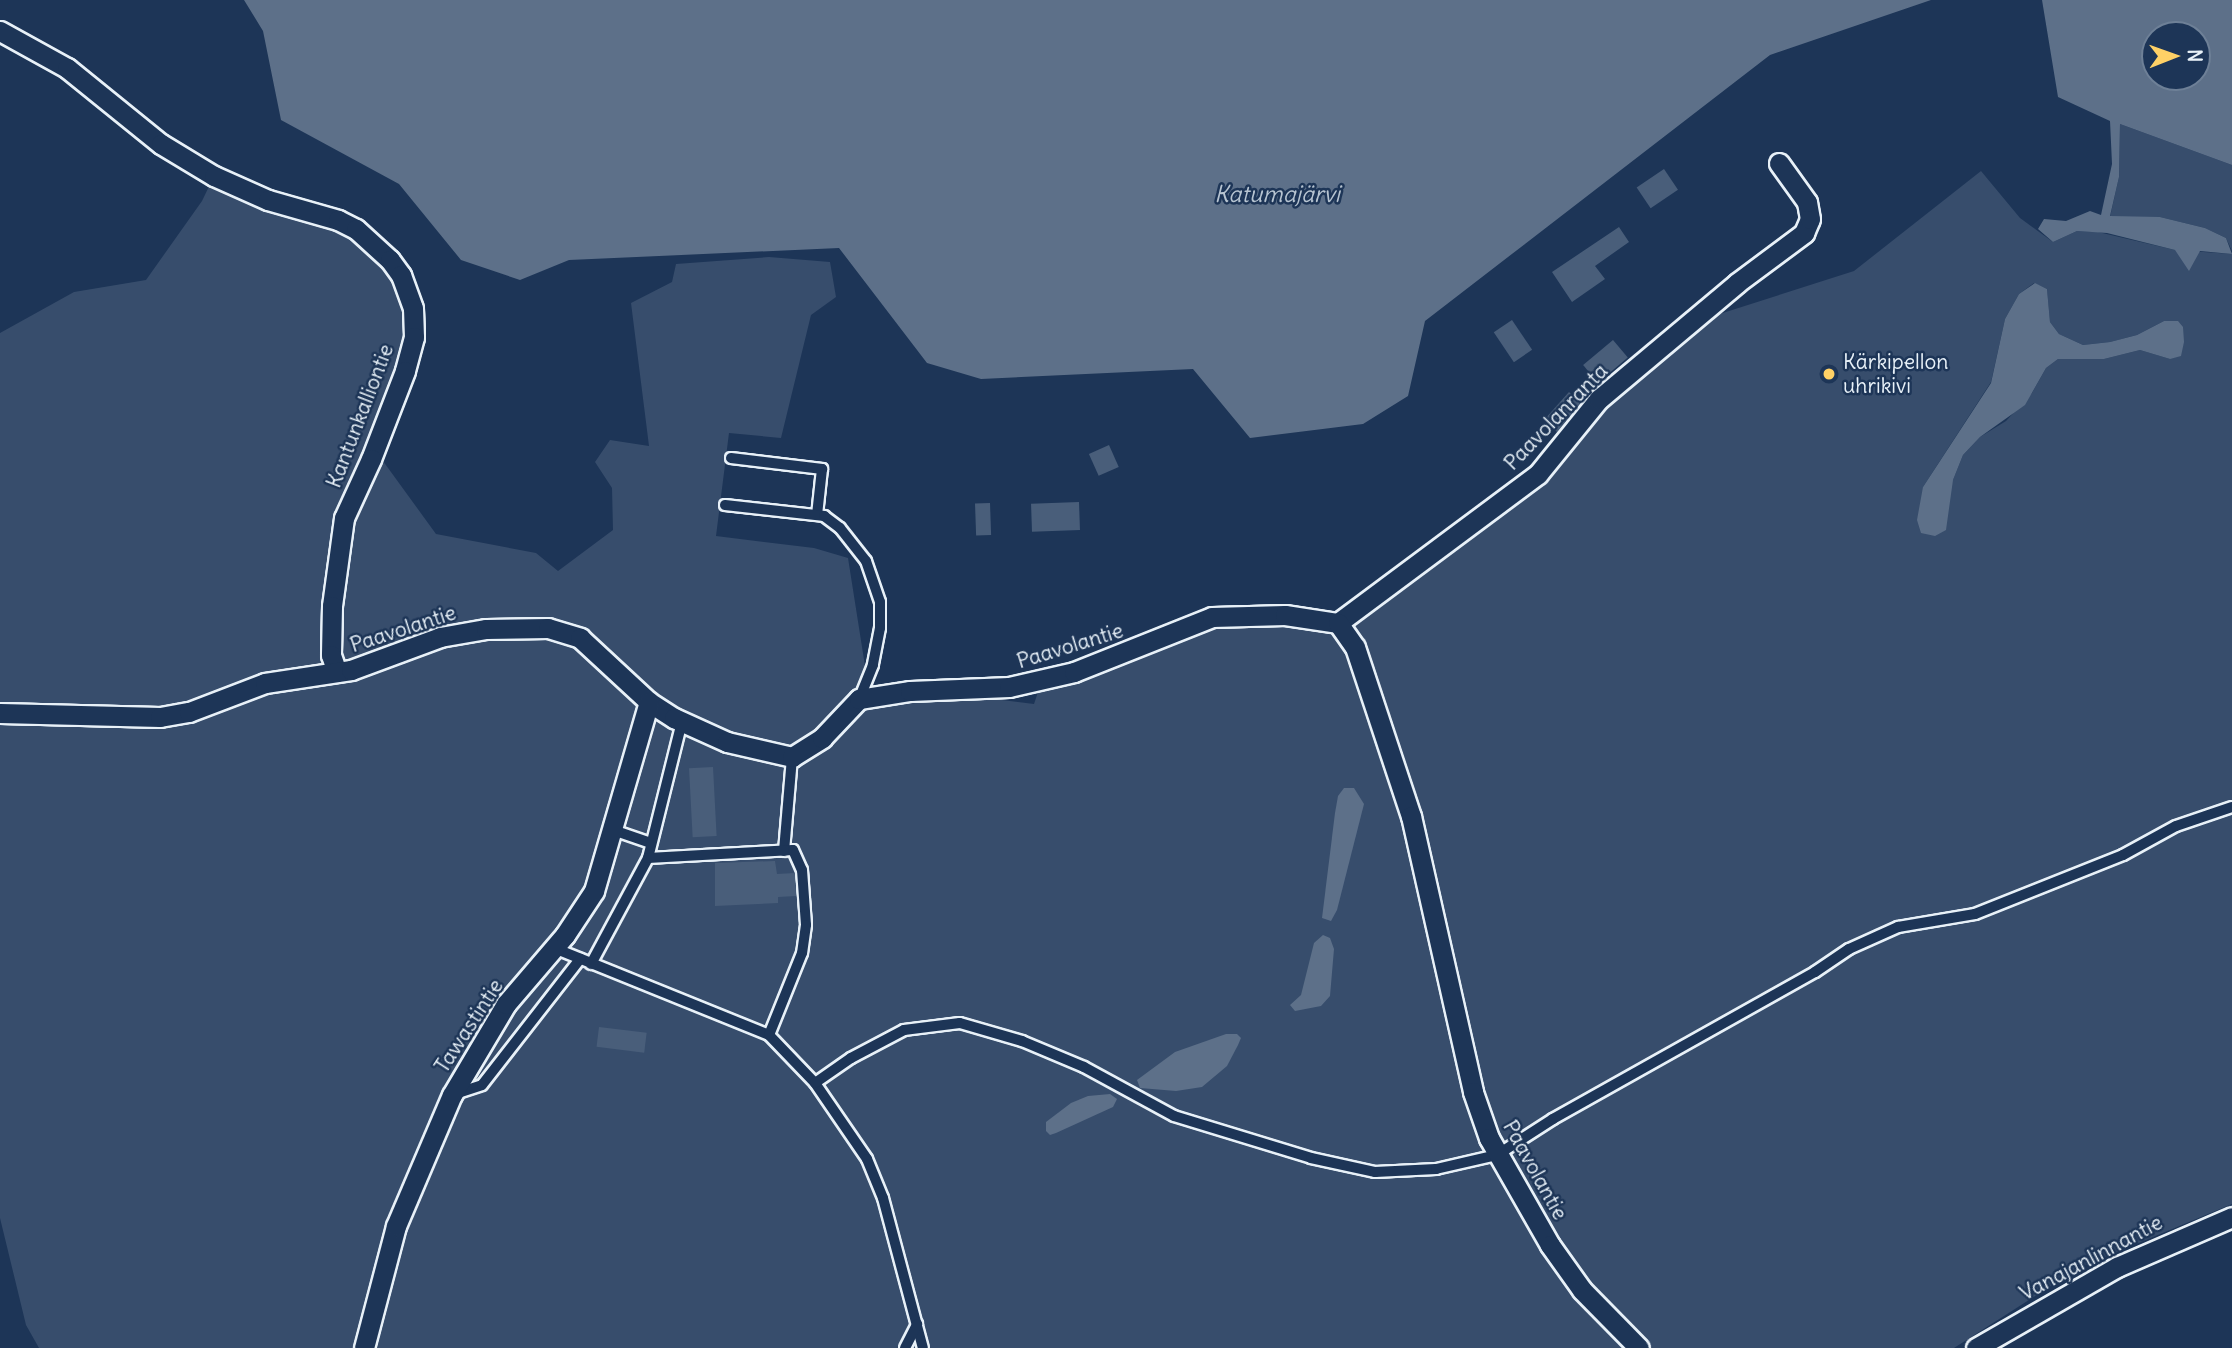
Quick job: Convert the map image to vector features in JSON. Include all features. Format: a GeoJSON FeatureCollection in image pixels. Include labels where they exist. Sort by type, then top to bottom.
{"type":"FeatureCollection","features":[{"type":"Feature","properties":{"kind":"street","name":"Kantunkalliontie"},"geometry":{"type":"LineString","coordinates":[[0,31],[67,68],[162,144],[214,176],[268,200],[338,220],[356,229],[390,260],[401,275],[413,308],[414,337],[405,370],[371,459],[344,518],[332,616],[331,655],[337,672]]}},
{"type":"Feature","properties":{"kind":"street","name":"Paavolanranta"},"geometry":{"type":"LineString","coordinates":[[1338,623],[1538,474],[1599,399],[1737,283],[1804,233],[1810,219],[1807,202],[1779,163]]}},
{"type":"Feature","properties":{"kind":"street","name":"Paavolantie"},"geometry":{"type":"LineString","coordinates":[[859,699],[920,690],[1009,687],[1048,678],[1142,648],[1212,617],[1285,615],[1338,623],[1355,648],[1411,816],[1472,1092],[1497,1156],[1550,1245],[1582,1290],[1639,1348]]}},
{"type":"Feature","properties":{"kind":"street","name":"Paavolantie"},"geometry":{"type":"LineString","coordinates":[[0,713],[160,717],[189,712],[265,682],[351,670],[440,637],[486,629],[548,628],[588,644],[649,702],[682,722],[727,742],[792,757]]}},
{"type":"Feature","properties":{"kind":"street"},"geometry":{"type":"LineString","coordinates":[[792,757],[822,738],[859,699]]}},
{"type":"Feature","properties":{"kind":"street","name":"Tawastintie"},"geometry":{"type":"LineString","coordinates":[[364,1348],[396,1226],[452,1095],[506,1004],[554,948],[594,891],[649,702]]}},
{"type":"Feature","properties":{"kind":"street","name":"Vanajanlinnantie"},"geometry":{"type":"LineString","coordinates":[[1976,1348],[2117,1267],[2232,1217]]}},
{"type":"Feature","properties":{"kind":"lane"},"geometry":{"type":"LineString","coordinates":[[731,458],[822,469],[817,515]]}},
{"type":"Feature","properties":{"kind":"lane"},"geometry":{"type":"LineString","coordinates":[[725,505],[824,516],[840,528],[866,561],[880,602],[880,628],[873,665],[859,699]]}},
{"type":"Feature","properties":{"kind":"lane"},"geometry":{"type":"LineString","coordinates":[[591,964],[648,858],[682,722]]}},
{"type":"Feature","properties":{"kind":"lane"},"geometry":{"type":"LineString","coordinates":[[784,851],[792,757]]}},
{"type":"Feature","properties":{"kind":"lane"},"geometry":{"type":"LineString","coordinates":[[815,1083],[851,1058],[904,1030],[960,1023],[1022,1041],[1084,1067],[1174,1116],[1311,1158],[1375,1172],[1436,1170],[1497,1156],[1553,1119],[1815,972],[1849,949],[1898,927],[1975,914],[2123,855],[2176,826],[2232,807]]}},
{"type":"Feature","properties":{"kind":"lane"},"geometry":{"type":"LineString","coordinates":[[613,830],[651,843]]}},
{"type":"Feature","properties":{"kind":"lane"},"geometry":{"type":"LineString","coordinates":[[648,858],[793,850],[802,870],[806,925],[802,953],[769,1035]]}},
{"type":"Feature","properties":{"kind":"lane"},"geometry":{"type":"LineString","coordinates":[[554,948],[769,1035],[815,1083],[867,1159],[883,1198],[923,1348]]}},
{"type":"Feature","properties":{"kind":"lane"},"geometry":{"type":"LineString","coordinates":[[452,1095],[482,1085],[580,959]]}},
{"type":"Feature","properties":{"kind":"lane"},"geometry":{"type":"LineString","coordinates":[[905,1348],[917,1324]]}},
{"type":"Feature","properties":{"kind":"shaded area"},"geometry":{"type":"Polygon","coordinates":[[[2120,124],[2232,165],[2232,251],[2226,238],[2205,228],[2160,217],[2110,217],[2119,177],[2120,124]]]}},
{"type":"Feature","properties":{"kind":"shaded area"},"geometry":{"type":"Polygon","coordinates":[[[1981,171],[2020,218],[2053,242],[2077,231],[2098,232],[2175,250],[2232,254],[2232,1204],[2079,1268],[1954,1348],[39,1348],[26,1325],[0,1218],[0,333],[74,292],[146,280],[202,201],[214,176],[344,228],[390,268],[411,333],[375,450],[436,534],[536,553],[558,571],[613,530],[612,488],[595,462],[610,440],[649,446],[631,303],[672,282],[676,264],[769,257],[830,262],[836,297],[811,315],[781,438],[729,433],[716,536],[814,548],[848,558],[871,704],[920,690],[1034,704],[1039,689],[1227,625],[1291,624],[1336,636],[1524,500],[1618,390],[1707,318],[1854,271],[1981,171]],[[2034,283],[2019,294],[2005,319],[1991,382],[1923,487],[1953,480],[1963,455],[1980,437],[2006,421],[2032,393],[2046,368],[2058,359],[2104,359],[2140,350],[2170,359],[2164,321],[2137,335],[2110,342],[2083,345],[2059,334],[2050,322],[2047,289],[2034,283]]]}},
{"type":"Feature","properties":{"kind":"water","name":"Katumajärvi"},"geometry":{"type":"Polygon","coordinates":[[[244,0],[1931,0],[1770,55],[1425,321],[1408,396],[1363,424],[1250,438],[1193,369],[981,379],[927,363],[839,248],[569,260],[520,280],[461,260],[399,184],[281,120],[263,31],[244,0]]]}},
{"type":"Feature","properties":{"kind":"water"},"geometry":{"type":"Polygon","coordinates":[[[2042,0],[2232,0],[2232,165],[2120,124],[2119,177],[2110,216],[2160,217],[2205,228],[2226,238],[2232,254],[2200,251],[2189,271],[2175,250],[2107,233],[2077,231],[2053,242],[2038,229],[2044,219],[2066,221],[2090,211],[2101,215],[2112,164],[2110,121],[2058,97],[2042,0]]]}},
{"type":"Feature","properties":{"kind":"water"},"geometry":{"type":"Polygon","coordinates":[[[2035,283],[2047,289],[2050,322],[2059,334],[2083,345],[2110,342],[2137,335],[2164,321],[2178,321],[2183,327],[2181,356],[2170,359],[2140,350],[2104,359],[2058,359],[2046,368],[2025,405],[1980,437],[1963,455],[1953,480],[1946,530],[1935,536],[1921,533],[1917,520],[1923,487],[1991,383],[2005,319],[2019,294],[2035,283]]]}},
{"type":"Feature","properties":{"kind":"water"},"geometry":{"type":"Polygon","coordinates":[[[1344,788],[1354,788],[1364,804],[1337,910],[1331,921],[1322,918],[1335,813],[1338,796],[1344,788]]]}},
{"type":"Feature","properties":{"kind":"water"},"geometry":{"type":"Polygon","coordinates":[[[1323,935],[1330,938],[1334,949],[1330,996],[1321,1006],[1295,1011],[1290,1005],[1301,995],[1314,943],[1323,935]]]}},
{"type":"Feature","properties":{"kind":"water"},"geometry":{"type":"Polygon","coordinates":[[[1226,1034],[1237,1034],[1241,1038],[1227,1066],[1202,1087],[1176,1091],[1140,1088],[1137,1080],[1175,1052],[1226,1034]]]}},
{"type":"Feature","properties":{"kind":"water"},"geometry":{"type":"Polygon","coordinates":[[[1110,1094],[1117,1099],[1113,1107],[1056,1133],[1050,1135],[1046,1131],[1046,1122],[1071,1103],[1088,1096],[1110,1094]]]}},
{"type":"Feature","properties":{"kind":"building"},"geometry":{"type":"Polygon","coordinates":[[[1664,169],[1678,190],[1651,208],[1637,187],[1664,169]]]}},
{"type":"Feature","properties":{"kind":"building"},"geometry":{"type":"Polygon","coordinates":[[[1619,227],[1629,242],[1595,266],[1605,279],[1572,302],[1552,272],[1619,227]]]}},
{"type":"Feature","properties":{"kind":"building"},"geometry":{"type":"Polygon","coordinates":[[[1512,320],[1532,350],[1514,362],[1494,332],[1512,320]]]}},
{"type":"Feature","properties":{"kind":"building"},"geometry":{"type":"Polygon","coordinates":[[[1613,340],[1628,358],[1598,383],[1583,365],[1613,340]]]}},
{"type":"Feature","properties":{"kind":"building"},"geometry":{"type":"Polygon","coordinates":[[[1569,392],[1580,403],[1557,432],[1544,420],[1569,392]]]}},
{"type":"Feature","properties":{"kind":"building"},"geometry":{"type":"Polygon","coordinates":[[[1109,445],[1119,467],[1099,476],[1089,454],[1109,445]]]}},
{"type":"Feature","properties":{"kind":"building"},"geometry":{"type":"Polygon","coordinates":[[[1079,502],[1080,530],[1032,532],[1031,504],[1079,502]]]}},
{"type":"Feature","properties":{"kind":"building"},"geometry":{"type":"Polygon","coordinates":[[[990,503],[991,535],[976,536],[975,504],[990,503]]]}},
{"type":"Feature","properties":{"kind":"building"},"geometry":{"type":"Polygon","coordinates":[[[713,767],[717,836],[693,837],[689,768],[713,767]]]}},
{"type":"Feature","properties":{"kind":"building"},"geometry":{"type":"Polygon","coordinates":[[[775,861],[777,874],[795,873],[796,896],[778,897],[778,903],[715,906],[715,863],[775,861]]]}},
{"type":"Feature","properties":{"kind":"building"},"geometry":{"type":"Polygon","coordinates":[[[599,1027],[647,1033],[644,1053],[597,1047],[599,1027]]]}},
{"type":"Feature","properties":{"kind":"place","name":"Kärkipellon uhrikivi"},"geometry":{"type":"Point","coordinates":[1829,374]}}]}
